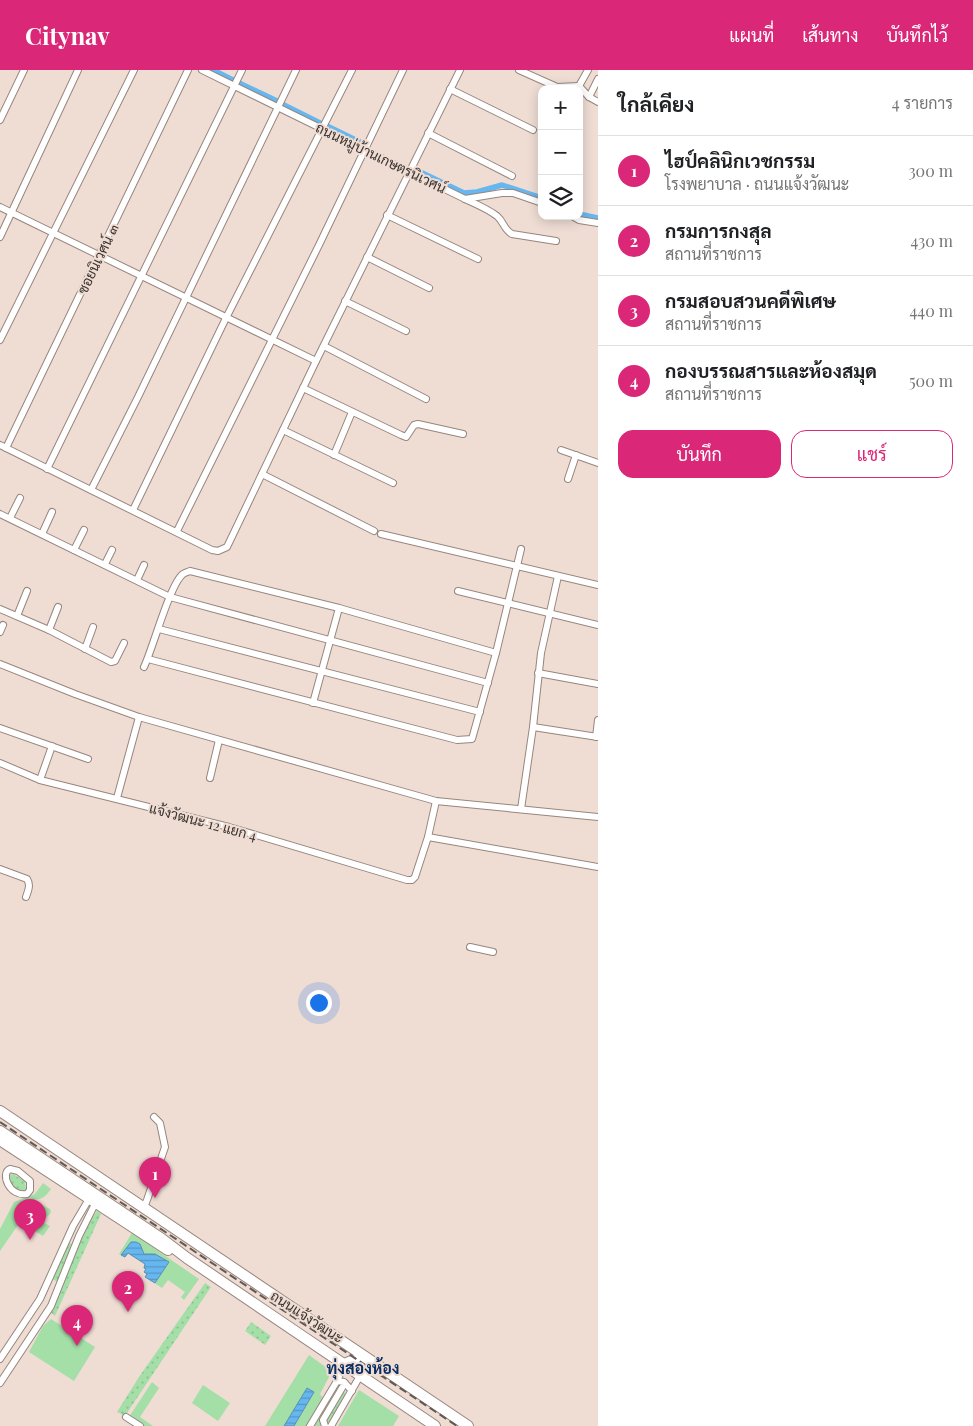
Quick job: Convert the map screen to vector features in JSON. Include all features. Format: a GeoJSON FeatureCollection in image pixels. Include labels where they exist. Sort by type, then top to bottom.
{"type":"FeatureCollection","features":[{"type":"Feature","properties":{"kind":"main road","name":"ถนนแจ้งวัฒนะ"},"geometry":{"type":"LineString","coordinates":[[0,1111],[468,1426]]}},
{"type":"Feature","properties":{"kind":"main road","name":"ถนนแจ้งวัฒนะ"},"geometry":{"type":"LineString","coordinates":[[0,1118],[169,1230],[195,1243]]}},
{"type":"Feature","properties":{"kind":"main road","name":"ถนนแจ้งวัฒนะ"},"geometry":{"type":"LineString","coordinates":[[0,1131],[162,1239],[187,1258],[435,1426]]}},
{"type":"Feature","properties":{"kind":"main road","name":"ถนนแจ้งวัฒนะ"},"geometry":{"type":"LineString","coordinates":[[0,1140],[160,1246],[187,1258]]}},
{"type":"Feature","properties":{"kind":"main road"},"geometry":{"type":"LineString","coordinates":[[344,1365],[349,1361],[361,1360],[374,1363]]}},
{"type":"Feature","properties":{"kind":"street"},"geometry":{"type":"LineString","coordinates":[[0,120],[24,70]]}},
{"type":"Feature","properties":{"kind":"street"},"geometry":{"type":"LineString","coordinates":[[0,237],[78,70]]}},
{"type":"Feature","properties":{"kind":"street"},"geometry":{"type":"LineString","coordinates":[[0,340],[134,70]]}},
{"type":"Feature","properties":{"kind":"street","name":"ซอยนิเวศน์ ๓"},"geometry":{"type":"LineString","coordinates":[[3,447],[100,256],[188,70]]}},
{"type":"Feature","properties":{"kind":"street","name":"ถนนหมู่บ้านเกษตรนิเวศน์"},"geometry":{"type":"LineString","coordinates":[[202,70],[466,199],[495,215],[508,232],[512,234],[556,241]]}},
{"type":"Feature","properties":{"kind":"street"},"geometry":{"type":"LineString","coordinates":[[48,469],[242,70]]}},
{"type":"Feature","properties":{"kind":"street"},"geometry":{"type":"LineString","coordinates":[[91,490],[296,70]]}},
{"type":"Feature","properties":{"kind":"street"},"geometry":{"type":"LineString","coordinates":[[133,510],[226,318],[352,70]]}},
{"type":"Feature","properties":{"kind":"street"},"geometry":{"type":"LineString","coordinates":[[176,531],[403,70]]}},
{"type":"Feature","properties":{"kind":"street"},"geometry":{"type":"LineString","coordinates":[[3,447],[212,550],[223,550],[227,547],[345,301],[460,70]]}},
{"type":"Feature","properties":{"kind":"street"},"geometry":{"type":"LineString","coordinates":[[519,70],[553,85]]}},
{"type":"Feature","properties":{"kind":"street"},"geometry":{"type":"LineString","coordinates":[[580,85],[588,70]]}},
{"type":"Feature","properties":{"kind":"street"},"geometry":{"type":"LineString","coordinates":[[589,96],[598,79]]}},
{"type":"Feature","properties":{"kind":"street"},"geometry":{"type":"LineString","coordinates":[[450,89],[533,130]]}},
{"type":"Feature","properties":{"kind":"street"},"geometry":{"type":"LineString","coordinates":[[583,90],[598,102]]}},
{"type":"Feature","properties":{"kind":"street"},"geometry":{"type":"LineString","coordinates":[[428,133],[512,176]]}},
{"type":"Feature","properties":{"kind":"street"},"geometry":{"type":"LineString","coordinates":[[466,199],[502,192],[512,192],[538,202]]}},
{"type":"Feature","properties":{"kind":"street"},"geometry":{"type":"LineString","coordinates":[[0,208],[316,361]]}},
{"type":"Feature","properties":{"kind":"street"},"geometry":{"type":"LineString","coordinates":[[388,215],[478,259]]}},
{"type":"Feature","properties":{"kind":"street"},"geometry":{"type":"LineString","coordinates":[[579,220],[598,223]]}},
{"type":"Feature","properties":{"kind":"street"},"geometry":{"type":"LineString","coordinates":[[367,257],[429,288]]}},
{"type":"Feature","properties":{"kind":"street"},"geometry":{"type":"LineString","coordinates":[[345,301],[406,331]]}},
{"type":"Feature","properties":{"kind":"street"},"geometry":{"type":"LineString","coordinates":[[324,346],[426,399]]}},
{"type":"Feature","properties":{"kind":"street"},"geometry":{"type":"LineString","coordinates":[[303,388],[406,436],[414,425],[418,424],[463,434]]}},
{"type":"Feature","properties":{"kind":"street"},"geometry":{"type":"LineString","coordinates":[[334,454],[352,412]]}},
{"type":"Feature","properties":{"kind":"street"},"geometry":{"type":"LineString","coordinates":[[283,430],[393,483]]}},
{"type":"Feature","properties":{"kind":"street"},"geometry":{"type":"LineString","coordinates":[[561,450],[598,463]]}},
{"type":"Feature","properties":{"kind":"street"},"geometry":{"type":"LineString","coordinates":[[568,479],[576,455]]}},
{"type":"Feature","properties":{"kind":"street"},"geometry":{"type":"LineString","coordinates":[[262,474],[374,531]]}},
{"type":"Feature","properties":{"kind":"street"},"geometry":{"type":"LineString","coordinates":[[10,518],[20,498]]}},
{"type":"Feature","properties":{"kind":"street"},"geometry":{"type":"LineString","coordinates":[[42,534],[52,512]]}},
{"type":"Feature","properties":{"kind":"street"},"geometry":{"type":"LineString","coordinates":[[0,514],[170,597],[488,683]]}},
{"type":"Feature","properties":{"kind":"street"},"geometry":{"type":"LineString","coordinates":[[74,550],[84,530]]}},
{"type":"Feature","properties":{"kind":"street"},"geometry":{"type":"LineString","coordinates":[[381,534],[598,585]]}},
{"type":"Feature","properties":{"kind":"street"},"geometry":{"type":"LineString","coordinates":[[148,659],[464,741],[472,740],[496,653],[521,549]]}},
{"type":"Feature","properties":{"kind":"street"},"geometry":{"type":"LineString","coordinates":[[105,564],[112,550]]}},
{"type":"Feature","properties":{"kind":"street"},"geometry":{"type":"LineString","coordinates":[[137,580],[144,564]]}},
{"type":"Feature","properties":{"kind":"street"},"geometry":{"type":"LineString","coordinates":[[144,667],[170,597],[180,578],[184,573],[190,571],[339,608],[496,653]]}},
{"type":"Feature","properties":{"kind":"street"},"geometry":{"type":"LineString","coordinates":[[521,809],[533,727],[538,673],[558,576]]}},
{"type":"Feature","properties":{"kind":"street"},"geometry":{"type":"LineString","coordinates":[[17,616],[27,591]]}},
{"type":"Feature","properties":{"kind":"street"},"geometry":{"type":"LineString","coordinates":[[458,591],[549,614],[598,624]]}},
{"type":"Feature","properties":{"kind":"street"},"geometry":{"type":"LineString","coordinates":[[48,630],[58,607]]}},
{"type":"Feature","properties":{"kind":"street"},"geometry":{"type":"LineString","coordinates":[[313,703],[339,608]]}},
{"type":"Feature","properties":{"kind":"street"},"geometry":{"type":"LineString","coordinates":[[0,609],[113,662],[124,643]]}},
{"type":"Feature","properties":{"kind":"street"},"geometry":{"type":"LineString","coordinates":[[0,632],[3,625]]}},
{"type":"Feature","properties":{"kind":"street"},"geometry":{"type":"LineString","coordinates":[[85,648],[94,627]]}},
{"type":"Feature","properties":{"kind":"street"},"geometry":{"type":"LineString","coordinates":[[158,628],[480,712]]}},
{"type":"Feature","properties":{"kind":"street"},"geometry":{"type":"LineString","coordinates":[[0,664],[139,717],[436,801],[598,817]]}},
{"type":"Feature","properties":{"kind":"street"},"geometry":{"type":"LineString","coordinates":[[538,673],[598,684]]}},
{"type":"Feature","properties":{"kind":"street"},"geometry":{"type":"LineString","coordinates":[[117,798],[139,717]]}},
{"type":"Feature","properties":{"kind":"street"},"geometry":{"type":"LineString","coordinates":[[533,727],[597,737],[598,720]]}},
{"type":"Feature","properties":{"kind":"street"},"geometry":{"type":"LineString","coordinates":[[0,728],[88,759]]}},
{"type":"Feature","properties":{"kind":"street"},"geometry":{"type":"LineString","coordinates":[[210,778],[219,740]]}},
{"type":"Feature","properties":{"kind":"street"},"geometry":{"type":"LineString","coordinates":[[40,780],[52,746]]}},
{"type":"Feature","properties":{"kind":"street","name":"แจ้งวัฒนะ 12 แยก 4"},"geometry":{"type":"LineString","coordinates":[[0,764],[40,780],[229,827],[407,880],[412,880],[415,877],[428,837]]}},
{"type":"Feature","properties":{"kind":"street"},"geometry":{"type":"LineString","coordinates":[[436,801],[428,837],[598,867]]}},
{"type":"Feature","properties":{"kind":"street"},"geometry":{"type":"LineString","coordinates":[[0,869],[27,879],[29,886],[26,897]]}},
{"type":"Feature","properties":{"kind":"street"},"geometry":{"type":"LineString","coordinates":[[470,947],[493,952]]}},
{"type":"Feature","properties":{"kind":"street"},"geometry":{"type":"LineString","coordinates":[[144,1207],[165,1147],[160,1123],[154,1117]]}},
{"type":"Feature","properties":{"kind":"street"},"geometry":{"type":"LineString","coordinates":[[10,1169],[18,1172],[30,1180],[30,1190],[26,1194],[16,1194],[8,1190],[1,1180],[1,1173],[4,1170],[10,1169]]}},
{"type":"Feature","properties":{"kind":"street"},"geometry":{"type":"LineString","coordinates":[[0,1359],[41,1297],[70,1231],[92,1202]]}},
{"type":"Feature","properties":{"kind":"street"},"geometry":{"type":"LineString","coordinates":[[0,1383],[52,1303],[92,1202]]}},
{"type":"Feature","properties":{"kind":"street"},"geometry":{"type":"LineString","coordinates":[[49,1281],[59,1286]]}},
{"type":"Feature","properties":{"kind":"street"},"geometry":{"type":"LineString","coordinates":[[41,1297],[52,1303]]}},
{"type":"Feature","properties":{"kind":"street"},"geometry":{"type":"LineString","coordinates":[[20,1329],[31,1336]]}},
{"type":"Feature","properties":{"kind":"street"},"geometry":{"type":"LineString","coordinates":[[310,1426],[338,1381],[344,1365]]}},
{"type":"Feature","properties":{"kind":"street"},"geometry":{"type":"LineString","coordinates":[[331,1426],[360,1376]]}},
{"type":"Feature","properties":{"kind":"street"},"geometry":{"type":"LineString","coordinates":[[338,1381],[344,1382],[352,1390]]}},
{"type":"Feature","properties":{"kind":"street"},"geometry":{"type":"LineString","coordinates":[[325,1426],[323,1420],[342,1388]]}},
{"type":"Feature","properties":{"kind":"street"},"geometry":{"type":"LineString","coordinates":[[126,1417],[140,1426]]}},
{"type":"Feature","properties":{"kind":"green space"},"geometry":{"type":"Polygon","coordinates":[[[13,1174],[25,1181],[26,1190],[18,1191],[10,1186],[7,1176],[13,1174]]]}},
{"type":"Feature","properties":{"kind":"green space"},"geometry":{"type":"Polygon","coordinates":[[[43,1183],[51,1189],[42,1198],[30,1202],[29,1211],[35,1218],[50,1226],[43,1236],[20,1222],[0,1251],[0,1229],[14,1202],[35,1194],[43,1183]]]}},
{"type":"Feature","properties":{"kind":"green space"},"geometry":{"type":"Polygon","coordinates":[[[36,1202],[50,1209],[51,1212],[44,1219],[34,1213],[33,1207],[36,1202]]]}},
{"type":"Feature","properties":{"kind":"green space"},"geometry":{"type":"Polygon","coordinates":[[[97,1211],[101,1214],[55,1316],[50,1312],[87,1226],[97,1211]]]}},
{"type":"Feature","properties":{"kind":"green space"},"geometry":{"type":"Polygon","coordinates":[[[132,1233],[199,1279],[184,1300],[181,1297],[185,1292],[168,1280],[162,1288],[145,1277],[147,1274],[144,1272],[146,1269],[144,1268],[145,1264],[128,1253],[125,1257],[119,1254],[132,1233]]]}},
{"type":"Feature","properties":{"kind":"green space"},"geometry":{"type":"Polygon","coordinates":[[[68,1242],[73,1245],[59,1282],[57,1282],[53,1279],[68,1242]]]}},
{"type":"Feature","properties":{"kind":"green space"},"geometry":{"type":"Polygon","coordinates":[[[205,1283],[211,1287],[125,1416],[117,1412],[139,1377],[205,1283]]]}},
{"type":"Feature","properties":{"kind":"green space"},"geometry":{"type":"Polygon","coordinates":[[[51,1319],[95,1347],[74,1381],[29,1352],[43,1326],[51,1319]]]}},
{"type":"Feature","properties":{"kind":"green space"},"geometry":{"type":"Polygon","coordinates":[[[251,1322],[271,1336],[265,1345],[245,1331],[251,1322]]]}},
{"type":"Feature","properties":{"kind":"green space"},"geometry":{"type":"Polygon","coordinates":[[[309,1355],[327,1368],[329,1377],[320,1394],[323,1398],[306,1426],[265,1426],[309,1355]]]}},
{"type":"Feature","properties":{"kind":"green space"},"geometry":{"type":"Polygon","coordinates":[[[152,1382],[159,1388],[140,1417],[153,1426],[136,1426],[127,1420],[152,1382]]]}},
{"type":"Feature","properties":{"kind":"green space"},"geometry":{"type":"Polygon","coordinates":[[[203,1385],[230,1403],[218,1421],[192,1403],[203,1385]]]}},
{"type":"Feature","properties":{"kind":"green space"},"geometry":{"type":"Polygon","coordinates":[[[337,1388],[347,1394],[327,1426],[314,1426],[337,1388]]]}},
{"type":"Feature","properties":{"kind":"green space"},"geometry":{"type":"Polygon","coordinates":[[[359,1390],[399,1416],[393,1426],[338,1426],[359,1390]]]}},
{"type":"Feature","properties":{"kind":"water"},"geometry":{"type":"Polygon","coordinates":[[[131,1242],[140,1244],[144,1254],[155,1254],[169,1262],[155,1283],[145,1277],[147,1274],[144,1272],[146,1269],[144,1268],[145,1264],[128,1253],[125,1257],[121,1255],[131,1242]]]}},
{"type":"Feature","properties":{"kind":"water"},"geometry":{"type":"Polygon","coordinates":[[[307,1388],[314,1392],[294,1426],[284,1426],[307,1388]]]}},
{"type":"Feature","properties":{"kind":"waterway"},"geometry":{"type":"LineString","coordinates":[[213,70],[235,81]]}},
{"type":"Feature","properties":{"kind":"waterway"},"geometry":{"type":"LineString","coordinates":[[239,83],[277,101]]}},
{"type":"Feature","properties":{"kind":"waterway"},"geometry":{"type":"LineString","coordinates":[[282,104],[320,123]]}},
{"type":"Feature","properties":{"kind":"waterway"},"geometry":{"type":"LineString","coordinates":[[327,126],[364,144]]}},
{"type":"Feature","properties":{"kind":"waterway"},"geometry":{"type":"LineString","coordinates":[[416,170],[464,193],[477,192],[502,185],[538,197]]}},
{"type":"Feature","properties":{"kind":"waterway"},"geometry":{"type":"LineString","coordinates":[[583,215],[598,218]]}},
{"type":"Feature","properties":{"kind":"railway"},"geometry":{"type":"LineString","coordinates":[[0,1122],[457,1426]]}},
{"type":"Feature","properties":{"kind":"place","name":"ไฮป์คลินิกเวชกรรม"},"geometry":{"type":"Point","coordinates":[155,1198]}},
{"type":"Feature","properties":{"kind":"place","name":"กรมสอบสวนคดีพิเศษ"},"geometry":{"type":"Point","coordinates":[30,1240]}},
{"type":"Feature","properties":{"kind":"place","name":"กรมการกงสุล"},"geometry":{"type":"Point","coordinates":[128,1312]}},
{"type":"Feature","properties":{"kind":"place","name":"กองบรรณสารและห้องสมุด"},"geometry":{"type":"Point","coordinates":[77,1346]}},
{"type":"Feature","properties":{"kind":"district","name":"ทุ่งสองห้อง"},"geometry":{"type":"Point","coordinates":[363,1368]}}]}
